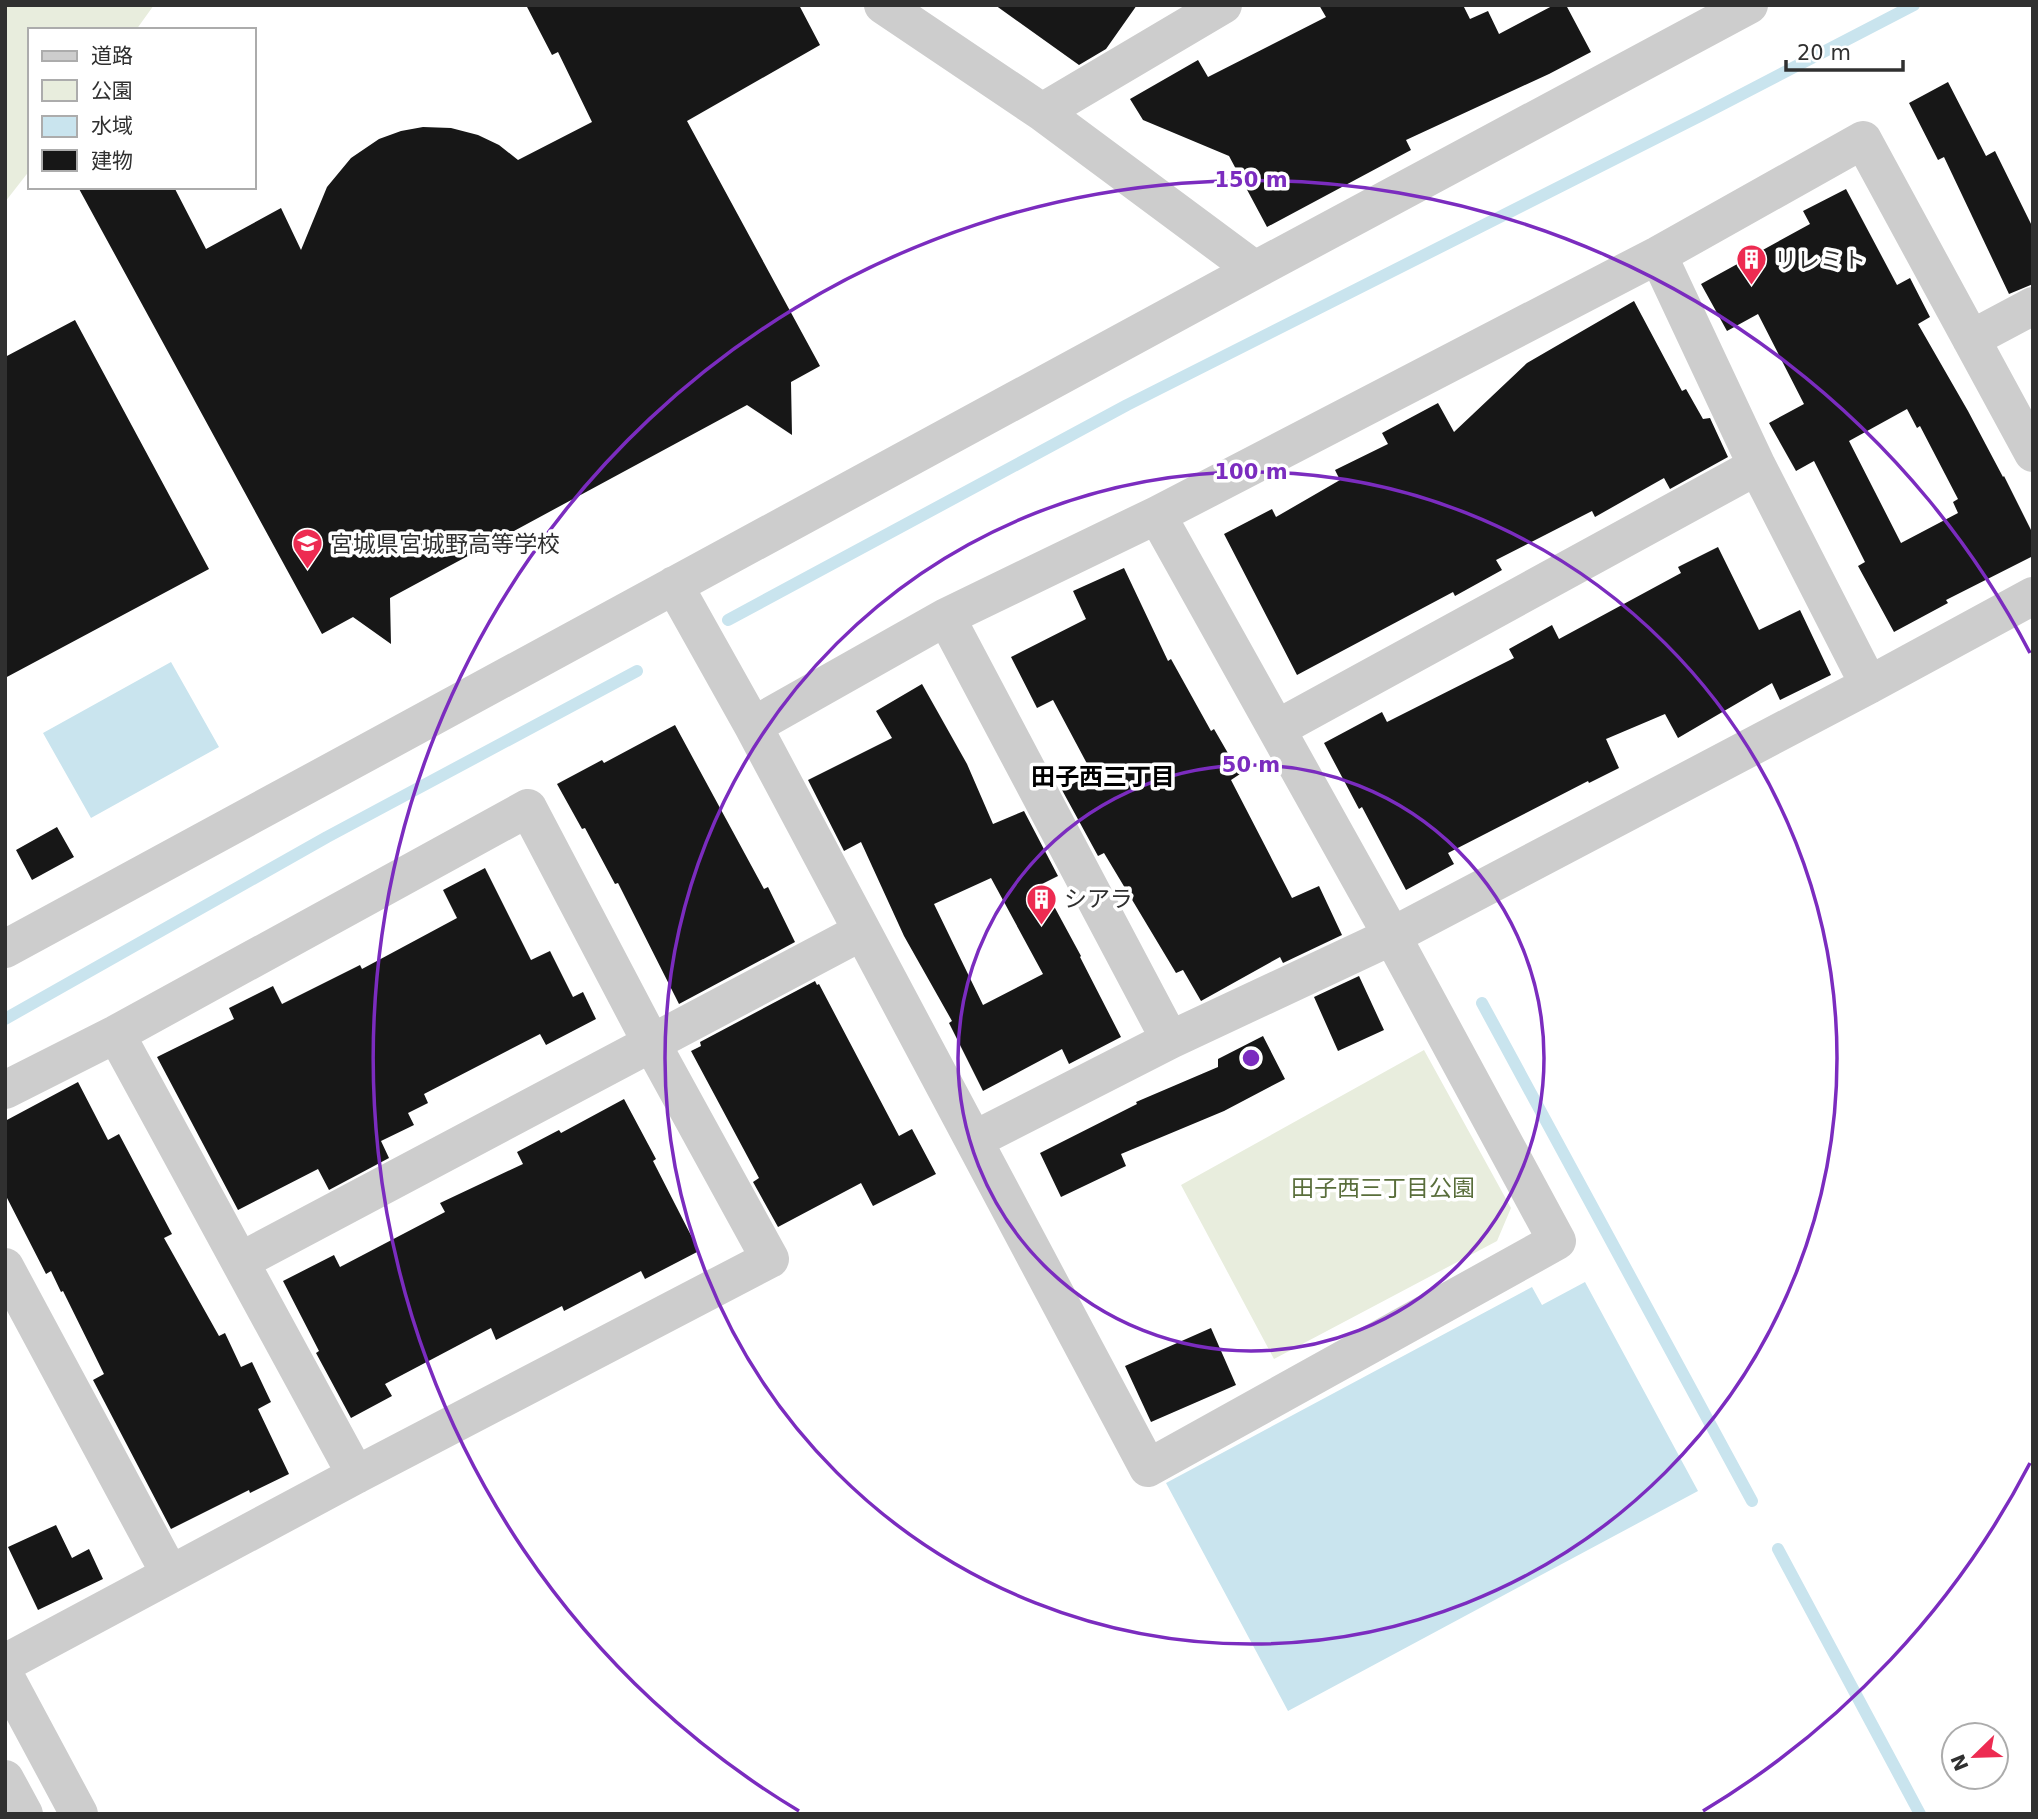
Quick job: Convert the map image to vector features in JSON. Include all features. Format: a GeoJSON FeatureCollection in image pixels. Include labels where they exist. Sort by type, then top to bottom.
{"type":"FeatureCollection","features":[{"type":"Feature","properties":{"kind":"street"},"geometry":{"type":"LineString","coordinates":[[883,5],[1042,112],[1255,270]]}},
{"type":"Feature","properties":{"kind":"street"},"geometry":{"type":"LineString","coordinates":[[1042,112],[1223,5]]}},
{"type":"Feature","properties":{"kind":"street"},"geometry":{"type":"LineString","coordinates":[[6,947],[1749,5]]}},
{"type":"Feature","properties":{"kind":"street"},"geometry":{"type":"LineString","coordinates":[[753,726],[946,617],[1157,515],[1658,254],[1863,140],[2033,453]]}},
{"type":"Feature","properties":{"kind":"street"},"geometry":{"type":"LineString","coordinates":[[1658,254],[1757,466],[1869,685]]}},
{"type":"Feature","properties":{"kind":"street"},"geometry":{"type":"LineString","coordinates":[[1971,339],[2033,306]]}},
{"type":"Feature","properties":{"kind":"street"},"geometry":{"type":"LineString","coordinates":[[1278,728],[1757,466]]}},
{"type":"Feature","properties":{"kind":"street"},"geometry":{"type":"LineString","coordinates":[[674,585],[753,726],[1147,1468],[1557,1241],[1278,728],[1157,515]]}},
{"type":"Feature","properties":{"kind":"street"},"geometry":{"type":"LineString","coordinates":[[974,1140],[1170,1040],[1392,936],[2033,596]]}},
{"type":"Feature","properties":{"kind":"street"},"geometry":{"type":"LineString","coordinates":[[946,617],[1170,1040]]}},
{"type":"Feature","properties":{"kind":"street"},"geometry":{"type":"LineString","coordinates":[[5,1090],[116,1034],[528,808],[652,1044],[771,1259],[356,1475],[5,1663]]}},
{"type":"Feature","properties":{"kind":"street"},"geometry":{"type":"LineString","coordinates":[[241,1261],[861,932]]}},
{"type":"Feature","properties":{"kind":"street"},"geometry":{"type":"LineString","coordinates":[[116,1034],[356,1475]]}},
{"type":"Feature","properties":{"kind":"street"},"geometry":{"type":"LineString","coordinates":[[5,1267],[170,1574]]}},
{"type":"Feature","properties":{"kind":"street"},"geometry":{"type":"LineString","coordinates":[[5,1676],[79,1814]]}},
{"type":"Feature","properties":{"kind":"street"},"geometry":{"type":"LineString","coordinates":[[5,1779],[24,1814]]}},
{"type":"Feature","properties":{"kind":"green space"},"geometry":{"type":"Polygon","coordinates":[[[5,5],[154,5],[137,28],[28,28],[28,173],[5,202],[5,5]]]}},
{"type":"Feature","properties":{"kind":"green space","name":"田子西三丁目公園"},"geometry":{"type":"Polygon","coordinates":[[[1424,1050],[1511,1208],[1497,1241],[1274,1359],[1181,1185],[1424,1050]]]}},
{"type":"Feature","properties":{"kind":"water"},"geometry":{"type":"Polygon","coordinates":[[[171,662],[219,747],[91,818],[43,733],[171,662]]]}},
{"type":"Feature","properties":{"kind":"water"},"geometry":{"type":"Polygon","coordinates":[[[1585,1282],[1698,1491],[1288,1711],[1166,1483],[1532,1287],[1542,1305],[1585,1282]]]}},
{"type":"Feature","properties":{"kind":"building"},"geometry":{"type":"Polygon","coordinates":[[[526,5],[799,5],[820,45],[687,121],[820,366],[791,382],[792,435],[747,405],[390,598],[391,644],[353,617],[322,634],[79,189],[175,189],[206,249],[281,208],[301,250],[327,187],[351,158],[379,139],[423,127],[451,128],[478,135],[499,145],[518,160],[592,122],[558,52],[552,55],[526,5]]]}},
{"type":"Feature","properties":{"kind":"building"},"geometry":{"type":"Polygon","coordinates":[[[995,5],[1137,5],[1106,49],[1079,65],[995,5]]]}},
{"type":"Feature","properties":{"kind":"building"},"geometry":{"type":"Polygon","coordinates":[[[1319,5],[1463,5],[1470,19],[1488,11],[1499,34],[1554,5],[1566,5],[1591,52],[1406,140],[1411,150],[1267,227],[1229,156],[1143,120],[1130,99],[1198,60],[1208,77],[1326,17],[1319,5]]]}},
{"type":"Feature","properties":{"kind":"building"},"geometry":{"type":"Polygon","coordinates":[[[1948,82],[1986,156],[1995,151],[2033,228],[2033,284],[2009,294],[1944,157],[1938,160],[1909,103],[1948,82]]]}},
{"type":"Feature","properties":{"kind":"building"},"geometry":{"type":"Polygon","coordinates":[[[1846,189],[1897,285],[1910,278],[1930,317],[1918,324],[2004,476],[2033,534],[2033,556],[1946,600],[1948,603],[1894,632],[1858,566],[1865,562],[1814,461],[1796,471],[1769,423],[1804,404],[1758,314],[1727,331],[1701,284],[1810,224],[1803,211],[1846,189]],[[1907,409],[1849,441],[1901,543],[1958,513],[1953,502],[1958,499],[1920,426],[1917,428],[1907,409]]]}},
{"type":"Feature","properties":{"kind":"building"},"geometry":{"type":"Polygon","coordinates":[[[1634,301],[1682,391],[1686,389],[1703,419],[1710,418],[1728,457],[1670,489],[1664,478],[1595,517],[1592,511],[1496,560],[1502,570],[1455,596],[1453,592],[1297,675],[1224,534],[1272,509],[1276,517],[1340,480],[1335,470],[1388,444],[1382,433],[1438,403],[1454,432],[1527,363],[1634,301]]]}},
{"type":"Feature","properties":{"kind":"building"},"geometry":{"type":"Polygon","coordinates":[[[75,320],[209,569],[5,678],[5,357],[75,320]]]}},
{"type":"Feature","properties":{"kind":"building"},"geometry":{"type":"Polygon","coordinates":[[[1718,547],[1759,630],[1800,610],[1831,675],[1780,700],[1772,683],[1678,738],[1665,714],[1606,739],[1619,768],[1589,783],[1588,781],[1448,853],[1454,864],[1406,890],[1324,743],[1382,712],[1387,722],[1514,658],[1509,649],[1552,625],[1559,639],[1681,573],[1678,567],[1718,547]]]}},
{"type":"Feature","properties":{"kind":"building"},"geometry":{"type":"Polygon","coordinates":[[[1124,568],[1168,661],[1171,659],[1211,731],[1214,729],[1240,774],[1231,780],[1292,898],[1319,886],[1342,935],[1283,963],[1280,957],[1201,1001],[1183,970],[1176,973],[1104,853],[1098,856],[1062,790],[1092,773],[1053,700],[1037,708],[1011,657],[1086,619],[1073,591],[1124,568]]]}},
{"type":"Feature","properties":{"kind":"building"},"geometry":{"type":"Polygon","coordinates":[[[922,684],[967,764],[993,824],[1024,811],[1058,876],[1042,884],[1121,1037],[1069,1064],[1062,1049],[983,1091],[949,1023],[952,1021],[904,936],[861,842],[844,851],[808,780],[892,738],[876,711],[922,684]],[[991,878],[934,904],[983,1005],[1043,974],[991,878]]]}},
{"type":"Feature","properties":{"kind":"building"},"geometry":{"type":"Polygon","coordinates":[[[675,725],[764,889],[768,887],[795,942],[679,1004],[618,883],[615,884],[585,828],[582,829],[557,784],[602,760],[604,763],[675,725]]]}},
{"type":"Feature","properties":{"kind":"building"},"geometry":{"type":"Polygon","coordinates":[[[57,827],[74,857],[32,880],[16,850],[57,827]]]}},
{"type":"Feature","properties":{"kind":"building"},"geometry":{"type":"Polygon","coordinates":[[[485,868],[531,960],[550,951],[573,997],[583,992],[596,1019],[546,1045],[540,1034],[424,1094],[428,1103],[408,1113],[414,1125],[381,1141],[389,1158],[329,1190],[318,1169],[238,1210],[157,1057],[234,1019],[229,1008],[273,986],[282,1004],[360,965],[362,969],[457,918],[443,890],[485,868]]]}},
{"type":"Feature","properties":{"kind":"building"},"geometry":{"type":"Polygon","coordinates":[[[1359,976],[1384,1030],[1338,1051],[1314,997],[1359,976]]]}},
{"type":"Feature","properties":{"kind":"building"},"geometry":{"type":"Polygon","coordinates":[[[815,981],[899,1136],[912,1129],[936,1174],[873,1206],[861,1183],[778,1227],[753,1182],[759,1178],[691,1051],[701,1046],[700,1042],[815,981]]]}},
{"type":"Feature","properties":{"kind":"building"},"geometry":{"type":"Polygon","coordinates":[[[1263,1036],[1285,1079],[1224,1111],[1121,1154],[1126,1166],[1061,1197],[1040,1153],[1137,1104],[1136,1102],[1218,1067],[1218,1059],[1263,1036]]]}},
{"type":"Feature","properties":{"kind":"building"},"geometry":{"type":"Polygon","coordinates":[[[78,1082],[108,1140],[119,1134],[172,1234],[164,1238],[219,1336],[225,1333],[241,1367],[252,1362],[271,1402],[258,1409],[289,1474],[250,1493],[249,1490],[171,1529],[93,1380],[104,1374],[63,1291],[61,1292],[51,1271],[46,1274],[5,1194],[5,1121],[78,1082]]]}},
{"type":"Feature","properties":{"kind":"building"},"geometry":{"type":"Polygon","coordinates":[[[624,1099],[656,1159],[653,1161],[699,1251],[645,1279],[641,1271],[564,1311],[562,1306],[496,1340],[491,1328],[385,1384],[392,1396],[351,1418],[316,1353],[319,1351],[283,1281],[334,1255],[340,1267],[445,1212],[440,1203],[523,1164],[517,1152],[559,1130],[561,1133],[624,1099]]]}},
{"type":"Feature","properties":{"kind":"building"},"geometry":{"type":"Polygon","coordinates":[[[1211,1328],[1236,1385],[1151,1422],[1125,1366],[1211,1328]]]}},
{"type":"Feature","properties":{"kind":"building"},"geometry":{"type":"Polygon","coordinates":[[[56,1525],[72,1558],[89,1549],[103,1579],[38,1610],[8,1547],[56,1525]]]}},
{"type":"Feature","properties":{"kind":"waterway"},"geometry":{"type":"LineString","coordinates":[[728,620],[1127,405],[1914,5]]}},
{"type":"Feature","properties":{"kind":"waterway"},"geometry":{"type":"LineString","coordinates":[[5,1019],[327,837],[637,671]]}},
{"type":"Feature","properties":{"kind":"waterway"},"geometry":{"type":"LineString","coordinates":[[1482,1003],[1752,1501]]}},
{"type":"Feature","properties":{"kind":"waterway"},"geometry":{"type":"LineString","coordinates":[[1778,1549],[1920,1814]]}},
{"type":"Feature","properties":{"kind":"place","name":"リレミト"},"geometry":{"type":"Point","coordinates":[1751,287]}},
{"type":"Feature","properties":{"kind":"place","name":"宮城県宮城野高等学校"},"geometry":{"type":"Point","coordinates":[307,571]}},
{"type":"Feature","properties":{"kind":"place","name":"シアラ"},"geometry":{"type":"Point","coordinates":[1041,926]}},
{"type":"Feature","properties":{"kind":"district","name":"田子西三丁目"},"geometry":{"type":"Point","coordinates":[1103,777]}}]}
